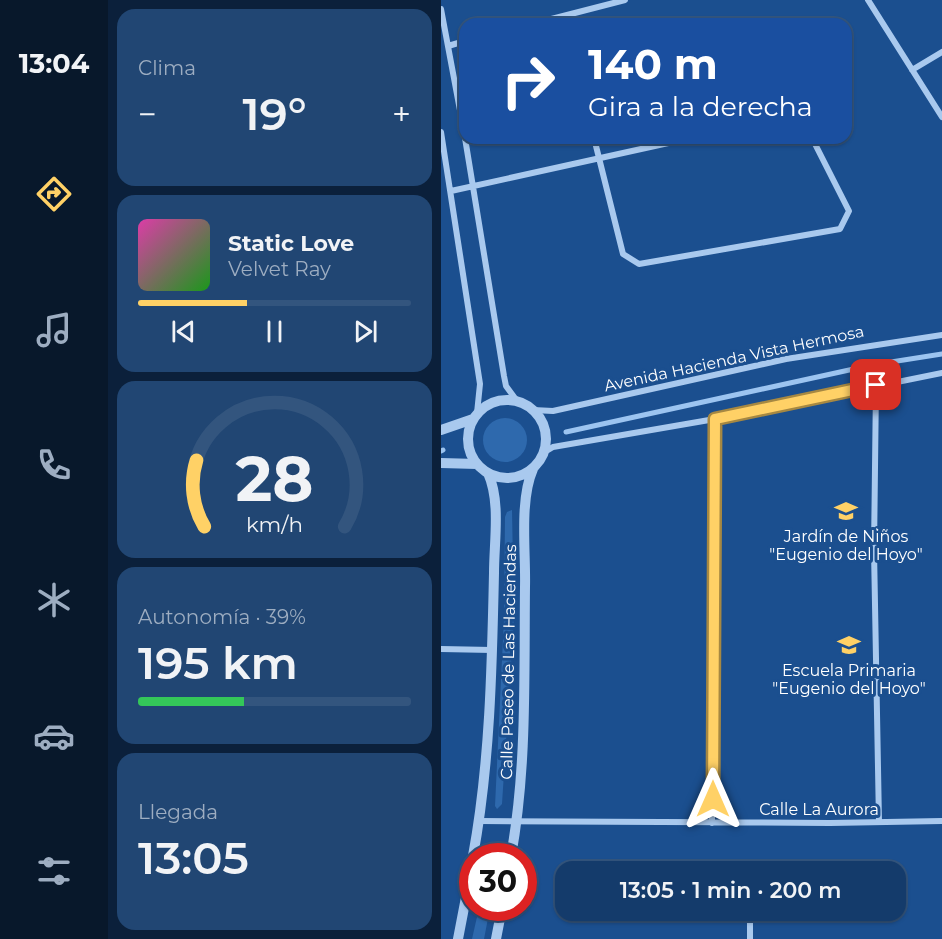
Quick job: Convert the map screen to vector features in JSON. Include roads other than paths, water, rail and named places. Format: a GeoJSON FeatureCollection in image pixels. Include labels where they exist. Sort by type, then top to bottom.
{"type":"FeatureCollection","features":[{"type":"Feature","properties":{"kind":"street"},"geometry":{"type":"LineString","coordinates":[[555,18],[625,0]]}},
{"type":"Feature","properties":{"kind":"street"},"geometry":{"type":"LineString","coordinates":[[868,0],[942,117]]}},
{"type":"Feature","properties":{"kind":"street"},"geometry":{"type":"LineString","coordinates":[[441,9],[459,104]]}},
{"type":"Feature","properties":{"kind":"street"},"geometry":{"type":"LineString","coordinates":[[449,46],[459,44]]}},
{"type":"Feature","properties":{"kind":"street"},"geometry":{"type":"LineString","coordinates":[[912,70],[942,52]]}},
{"type":"Feature","properties":{"kind":"street"},"geometry":{"type":"LineString","coordinates":[[441,132],[480,384],[475,416],[468,436],[469,448],[477,464],[488,473],[508,478],[521,476],[533,469],[543,453],[546,433],[542,421],[533,410],[517,401],[506,386],[466,144]]}},
{"type":"Feature","properties":{"kind":"street"},"geometry":{"type":"LineString","coordinates":[[595,144],[623,254],[639,264],[840,229],[849,211],[815,144]]}},
{"type":"Feature","properties":{"kind":"street"},"geometry":{"type":"LineString","coordinates":[[451,191],[662,144]]}},
{"type":"Feature","properties":{"kind":"street","name":"Avenida Hacienda Vista Hermosa"},"geometry":{"type":"LineString","coordinates":[[533,410],[553,411],[786,359],[942,335]]}},
{"type":"Feature","properties":{"kind":"street"},"geometry":{"type":"LineString","coordinates":[[543,453],[552,447],[715,419],[942,373]]}},
{"type":"Feature","properties":{"kind":"street"},"geometry":{"type":"LineString","coordinates":[[876,385],[874,550],[879,822]]}},
{"type":"Feature","properties":{"kind":"street"},"geometry":{"type":"LineString","coordinates":[[441,430],[475,416],[487,405],[499,400],[517,401]]}},
{"type":"Feature","properties":{"kind":"street"},"geometry":{"type":"LineString","coordinates":[[712,823],[715,419]]}},
{"type":"Feature","properties":{"kind":"street"},"geometry":{"type":"LineString","coordinates":[[441,463],[477,464]]}},
{"type":"Feature","properties":{"kind":"street","name":"Calle Paseo de Las Haciendas"},"geometry":{"type":"LineString","coordinates":[[514,843],[518,821],[525,659],[526,506],[533,469]]}},
{"type":"Feature","properties":{"kind":"street","name":"Calle Paseo de Las Haciendas"},"geometry":{"type":"LineString","coordinates":[[476,843],[480,821],[492,650],[495,508],[488,473]]}},
{"type":"Feature","properties":{"kind":"street"},"geometry":{"type":"LineString","coordinates":[[441,649],[492,650]]}},
{"type":"Feature","properties":{"kind":"street","name":"Calle La Aurora"},"geometry":{"type":"LineString","coordinates":[[480,821],[712,823],[942,821]]}},
{"type":"Feature","properties":{"kind":"street"},"geometry":{"type":"LineString","coordinates":[[458,939],[461,921]]}},
{"type":"Feature","properties":{"kind":"street"},"geometry":{"type":"LineString","coordinates":[[496,939],[499,921]]}},
{"type":"Feature","properties":{"kind":"street"},"geometry":{"type":"LineString","coordinates":[[750,921],[750,939]]}},
{"type":"Feature","properties":{"kind":"waterway"},"geometry":{"type":"LineString","coordinates":[[566,432],[872,365],[942,354]]}},
{"type":"Feature","properties":{"kind":"place","name":"Jardín de Niños \"Eugenio del Hoyo\""},"geometry":{"type":"Point","coordinates":[846,511]}},
{"type":"Feature","properties":{"kind":"place","name":"Escuela Primaria \"Eugenio del Hoyo\""},"geometry":{"type":"Point","coordinates":[849,645]}}]}
